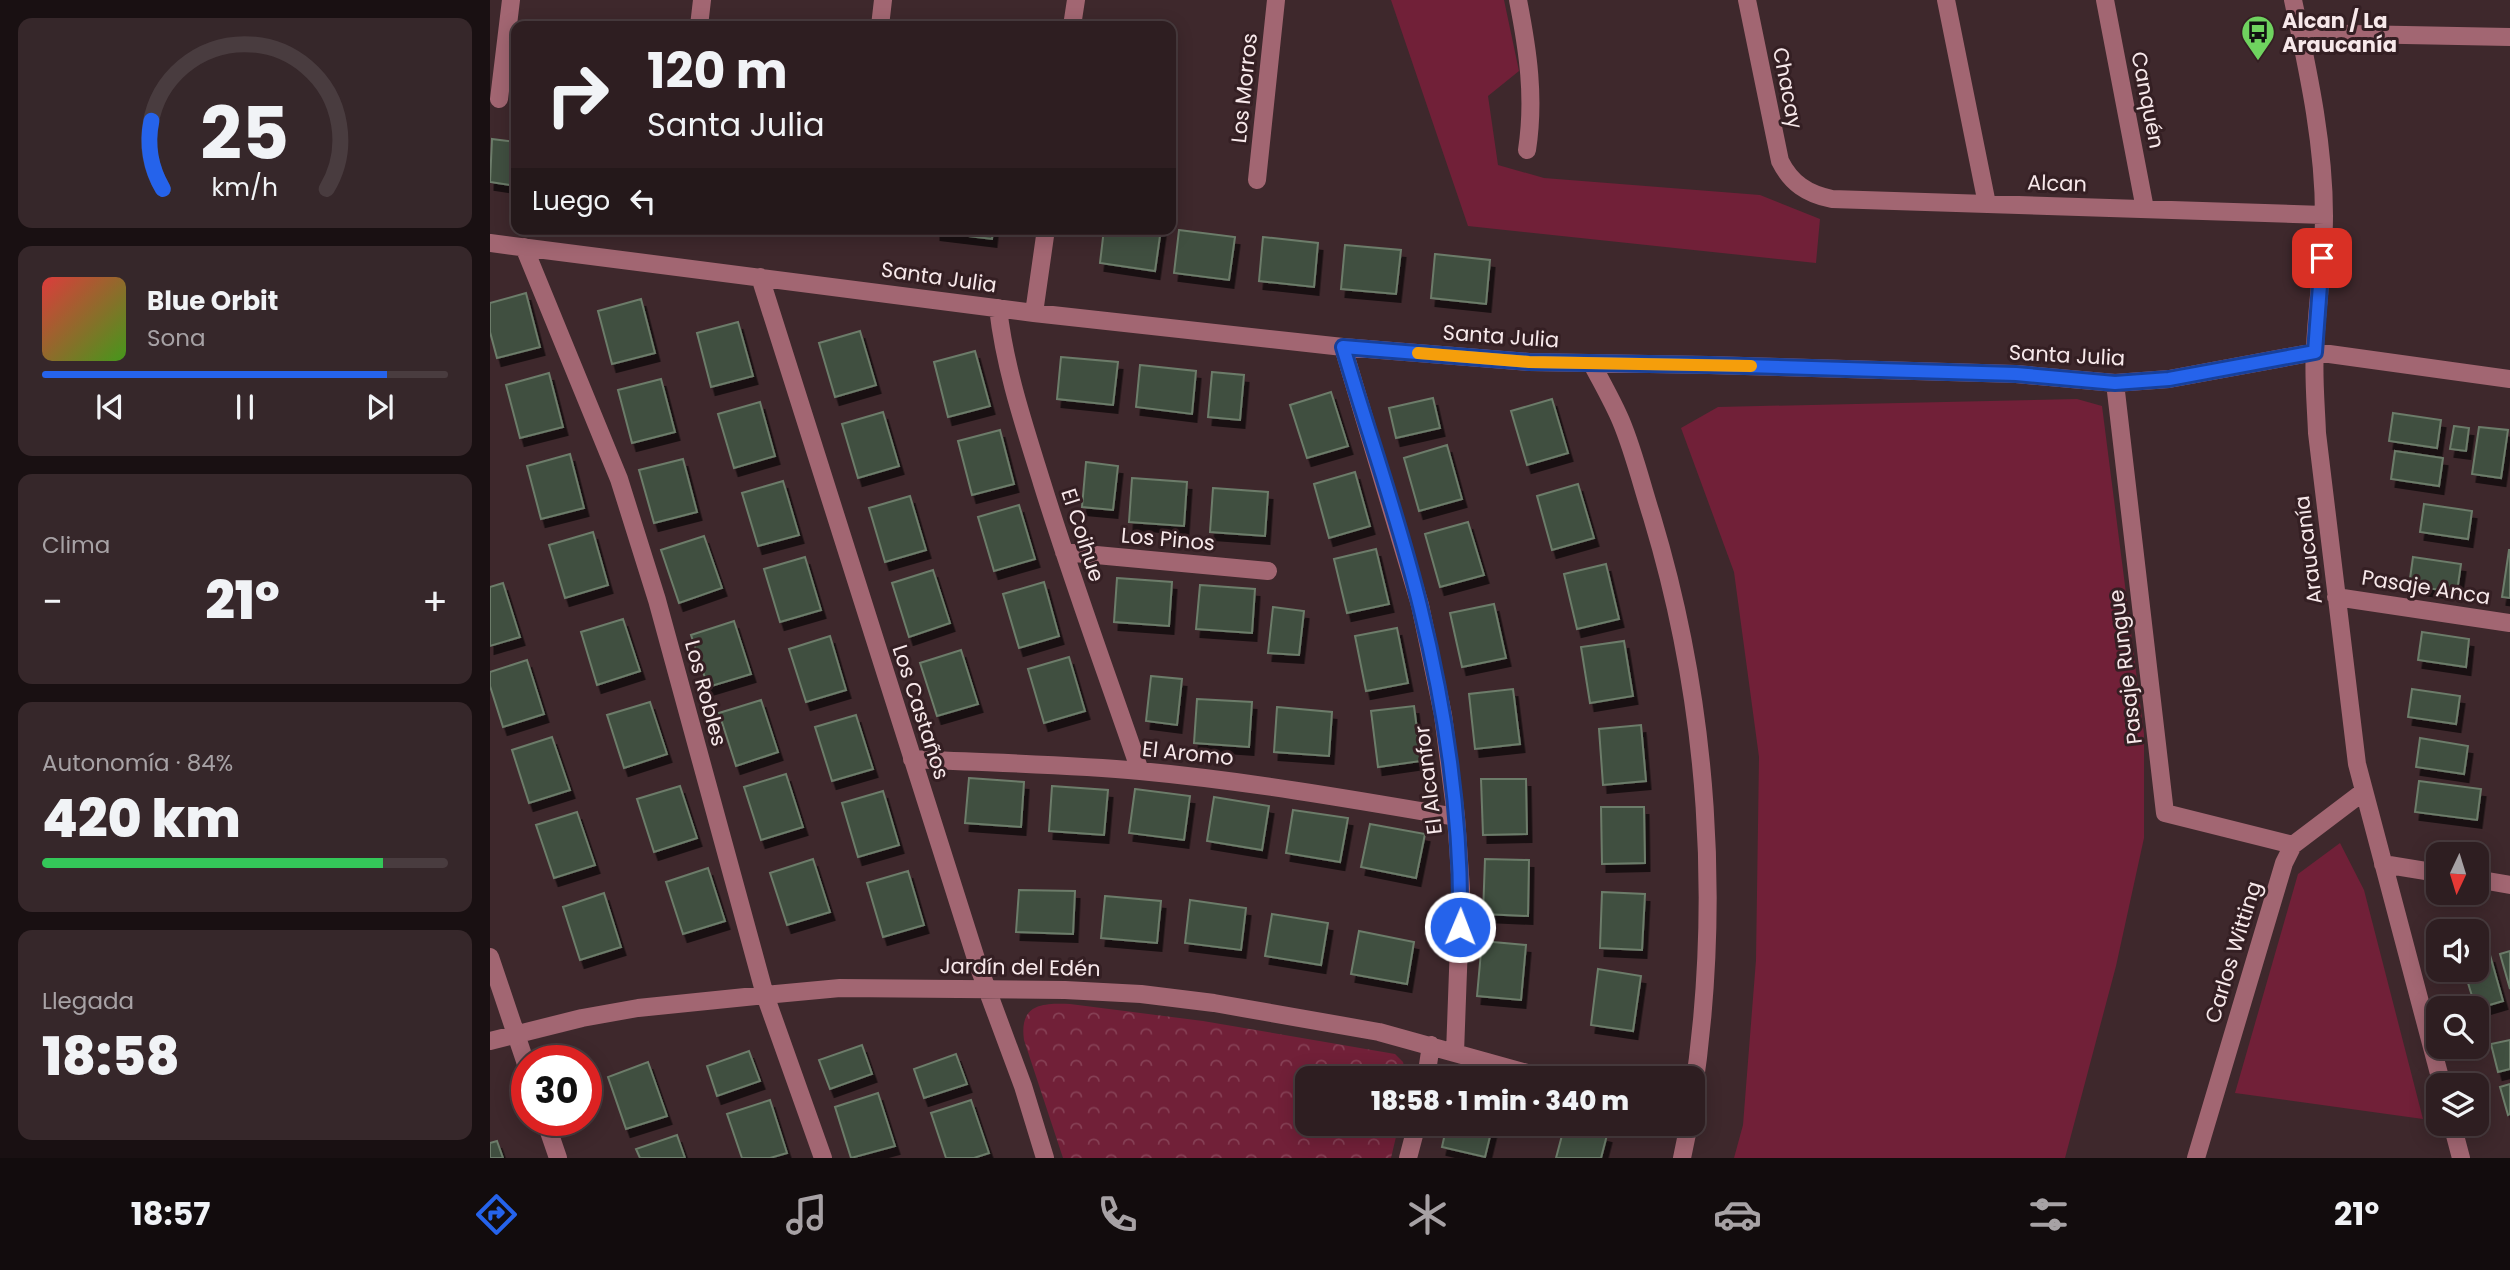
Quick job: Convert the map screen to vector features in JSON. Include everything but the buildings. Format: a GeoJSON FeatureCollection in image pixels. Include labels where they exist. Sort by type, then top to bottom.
{"type":"FeatureCollection","features":[{"type":"Feature","properties":{"kind":"street"},"geometry":{"type":"LineString","coordinates":[[499,99],[511,0]]}},
{"type":"Feature","properties":{"kind":"street"},"geometry":{"type":"LineString","coordinates":[[700,21],[702,0]]}},
{"type":"Feature","properties":{"kind":"street"},"geometry":{"type":"LineString","coordinates":[[881,21],[883,0]]}},
{"type":"Feature","properties":{"kind":"street"},"geometry":{"type":"LineString","coordinates":[[1073,21],[1076,0]]}},
{"type":"Feature","properties":{"kind":"street","name":"Los Morros"},"geometry":{"type":"LineString","coordinates":[[1257,180],[1276,0]]}},
{"type":"Feature","properties":{"kind":"street"},"geometry":{"type":"LineString","coordinates":[[1518,0],[1531,74],[1531,125],[1527,150]]}},
{"type":"Feature","properties":{"kind":"street","name":"Chacay"},"geometry":{"type":"LineString","coordinates":[[1747,0],[1776,150],[1785,172],[1793,180]]}},
{"type":"Feature","properties":{"kind":"street"},"geometry":{"type":"LineString","coordinates":[[1946,0],[1987,204]]}},
{"type":"Feature","properties":{"kind":"street","name":"Canquén"},"geometry":{"type":"LineString","coordinates":[[2105,0],[2145,209]]}},
{"type":"Feature","properties":{"kind":"street","name":"Araucanía"},"geometry":{"type":"LineString","coordinates":[[2293,0],[2320,147],[2324,215],[2315,352],[2317,433],[2352,738],[2363,792],[2439,1073]]}},
{"type":"Feature","properties":{"kind":"street"},"geometry":{"type":"LineString","coordinates":[[2300,33],[2510,37]]}},
{"type":"Feature","properties":{"kind":"street","name":"Alcan"},"geometry":{"type":"LineString","coordinates":[[1793,180],[1804,190],[1832,199],[2324,215]]}},
{"type":"Feature","properties":{"kind":"street"},"geometry":{"type":"LineString","coordinates":[[1034,313],[1045,235]]}},
{"type":"Feature","properties":{"kind":"street","name":"Santa Julia"},"geometry":{"type":"LineString","coordinates":[[490,243],[1034,313],[1343,347],[1529,362],[2016,374],[2115,383],[2169,379],[2315,352],[2510,379]]}},
{"type":"Feature","properties":{"kind":"street","name":"Los Robles"},"geometry":{"type":"LineString","coordinates":[[524,247],[619,479],[657,600],[765,995],[823,1158]]}},
{"type":"Feature","properties":{"kind":"street","name":"Los Castaños"},"geometry":{"type":"LineString","coordinates":[[760,277],[974,954],[1023,1086],[1045,1158]]}},
{"type":"Feature","properties":{"kind":"street","name":"El Coihue"},"geometry":{"type":"LineString","coordinates":[[998,308],[1009,375],[1064,552],[1140,771]]}},
{"type":"Feature","properties":{"kind":"street","name":"El Alcanfor"},"geometry":{"type":"LineString","coordinates":[[1343,347],[1420,605],[1443,715],[1456,817],[1461,889],[1455,1053]]}},
{"type":"Feature","properties":{"kind":"street"},"geometry":{"type":"LineString","coordinates":[[1592,364],[1622,422],[1666,564],[1692,690],[1704,798],[1708,884],[1707,970],[1697,1066]]}},
{"type":"Feature","properties":{"kind":"street","name":"Pasaje Rungue"},"geometry":{"type":"LineString","coordinates":[[2115,383],[2165,813],[2293,845]]}},
{"type":"Feature","properties":{"kind":"street","name":"Los Pinos"},"geometry":{"type":"LineString","coordinates":[[1064,552],[1268,571]]}},
{"type":"Feature","properties":{"kind":"street","name":"Pasaje Anca"},"geometry":{"type":"LineString","coordinates":[[2336,597],[2510,623]]}},
{"type":"Feature","properties":{"kind":"street","name":"El Aromo"},"geometry":{"type":"LineString","coordinates":[[912,759],[1059,764],[1140,771],[1308,791],[1456,817]]}},
{"type":"Feature","properties":{"kind":"street"},"geometry":{"type":"LineString","coordinates":[[2293,845],[2363,792]]}},
{"type":"Feature","properties":{"kind":"street","name":"Carlos Witting"},"geometry":{"type":"LineString","coordinates":[[2196,1158],[2284,863],[2293,845]]}},
{"type":"Feature","properties":{"kind":"street"},"geometry":{"type":"LineString","coordinates":[[2383,864],[2426,871]]}},
{"type":"Feature","properties":{"kind":"street"},"geometry":{"type":"LineString","coordinates":[[2489,881],[2510,885]]}},
{"type":"Feature","properties":{"kind":"street"},"geometry":{"type":"LineString","coordinates":[[490,957],[519,1045]]}},
{"type":"Feature","properties":{"kind":"street","name":"Jardín del Edén"},"geometry":{"type":"LineString","coordinates":[[490,1041],[582,1018],[638,1008],[840,988],[988,988],[1141,994],[1298,1017],[1379,1032],[1502,1066]]}},
{"type":"Feature","properties":{"kind":"street"},"geometry":{"type":"LineString","coordinates":[[1428,1066],[1431,1045]]}},
{"type":"Feature","properties":{"kind":"street"},"geometry":{"type":"LineString","coordinates":[[550,1136],[558,1158]]}},
{"type":"Feature","properties":{"kind":"street"},"geometry":{"type":"LineString","coordinates":[[1408,1158],[1414,1136]]}},
{"type":"Feature","properties":{"kind":"street"},"geometry":{"type":"LineString","coordinates":[[1682,1158],[1687,1136]]}},
{"type":"Feature","properties":{"kind":"street"},"geometry":{"type":"LineString","coordinates":[[2455,1136],[2461,1158]]}},
{"type":"Feature","properties":{"kind":"green space"},"geometry":{"type":"Polygon","coordinates":[[[1391,0],[1504,0],[1519,71],[1488,96],[1498,165],[1544,178],[1760,195],[1820,219],[1816,263],[1468,226],[1391,0]]]}},
{"type":"Feature","properties":{"kind":"green space"},"geometry":{"type":"Polygon","coordinates":[[[2077,399],[2102,406],[2144,734],[2144,838],[2116,966],[2065,1158],[1734,1158],[1743,1125],[1756,960],[1759,757],[1734,572],[1681,428],[1718,407],[2077,399]]]}},
{"type":"Feature","properties":{"kind":"green space"},"geometry":{"type":"Polygon","coordinates":[[[2340,843],[2364,890],[2423,1119],[2235,1093],[2298,874],[2340,843]]]}},
{"type":"Feature","properties":{"kind":"green space"},"geometry":{"type":"Polygon","coordinates":[[[1070,1004],[1203,1021],[1395,1054],[1404,1066],[1295,1066],[1295,1136],[1396,1136],[1391,1158],[1063,1158],[1024,1040],[1023,1028],[1029,1013],[1042,1005],[1070,1004]]]}},
{"type":"Feature","properties":{"kind":"slow traffic"},"geometry":{"type":"LineString","coordinates":[[1418,353],[1529,362],[1751,366]]}},
{"type":"Feature","properties":{"kind":"place","name":"Alcan / La Araucanía"},"geometry":{"type":"Point","coordinates":[2258,62]}},
{"type":"Feature","properties":{"kind":"route"},"geometry":{"type":"LineString","coordinates":[[1460,927],[1461,889],[1456,817],[1435,674],[1420,605],[1343,347],[1529,362],[2016,374],[2115,383],[2169,379],[2315,352],[2322,258]]}}]}
